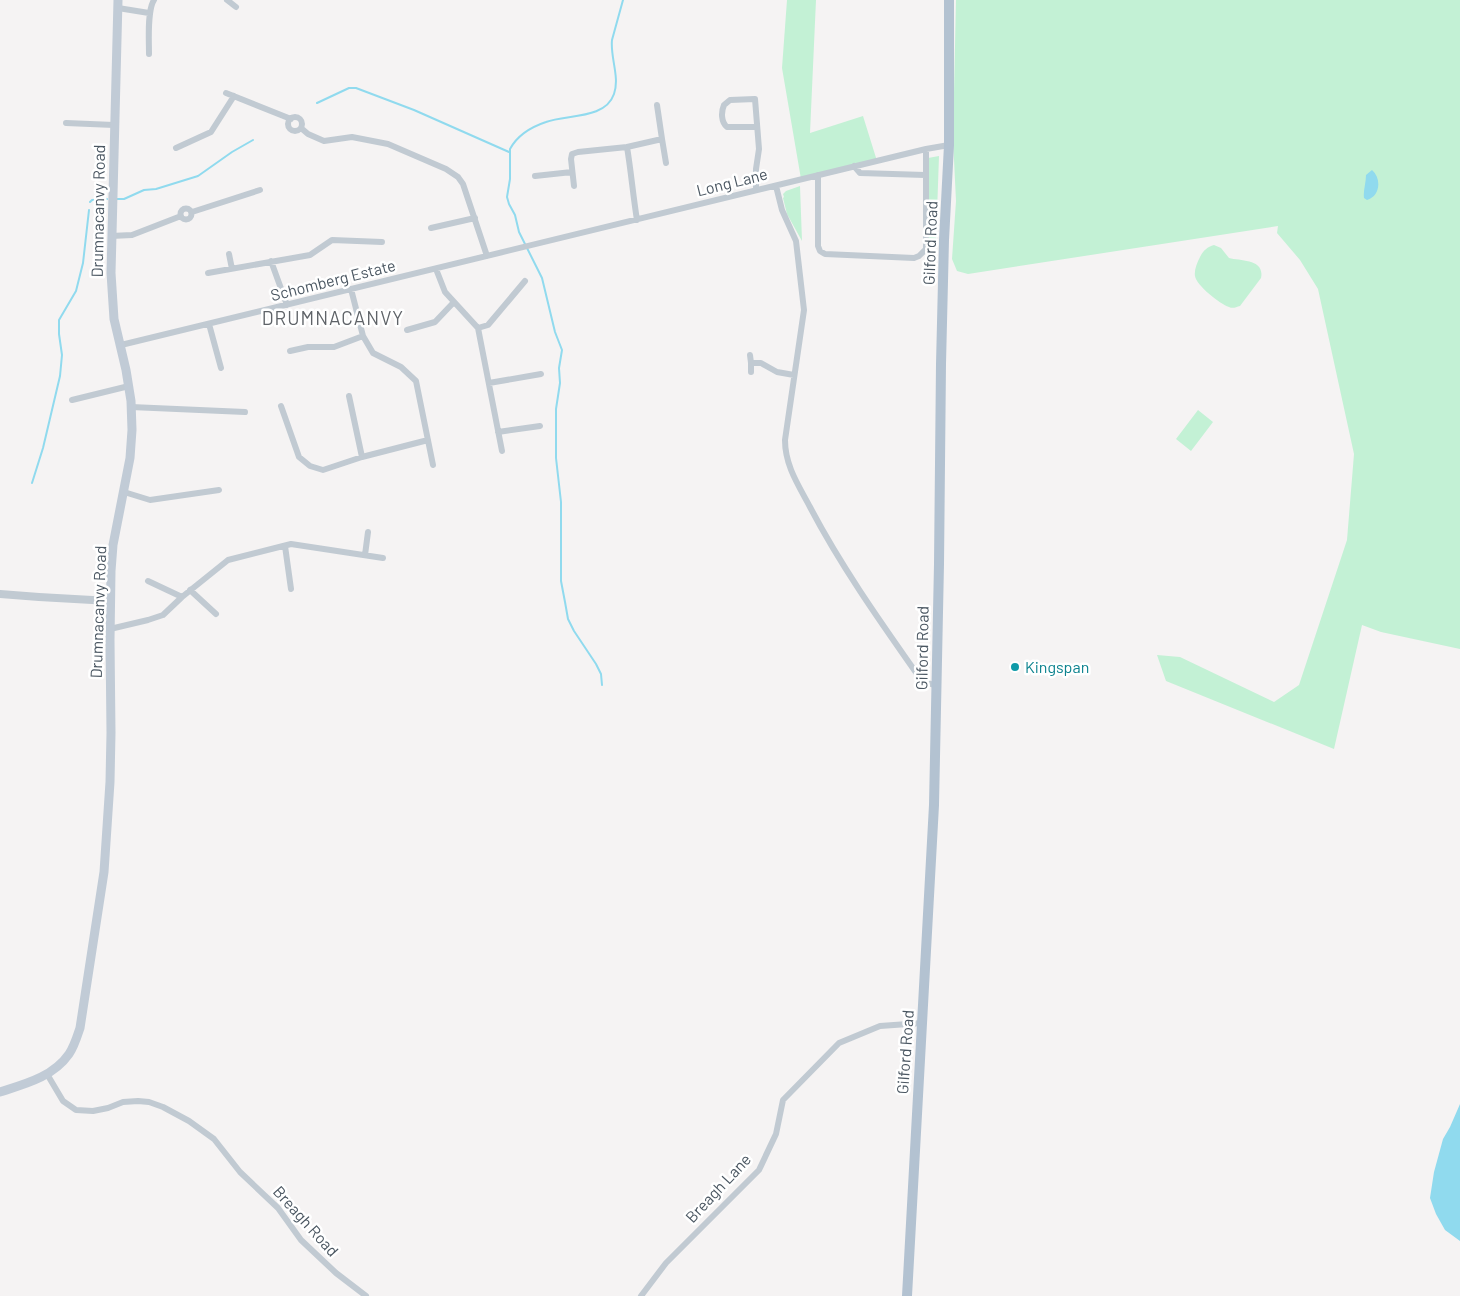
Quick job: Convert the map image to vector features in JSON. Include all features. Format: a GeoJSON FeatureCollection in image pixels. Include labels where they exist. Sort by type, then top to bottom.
{"type":"FeatureCollection","features":[{"type":"Feature","properties":{"kind":"main road","name":"Gilford Road"},"geometry":{"type":"LineString","coordinates":[[907,1296],[934,806],[944,240],[949,145],[949,0]]}},
{"type":"Feature","properties":{"kind":"main road","name":"Drumnacanvy Road"},"geometry":{"type":"LineString","coordinates":[[0,1092],[47,1074],[60,1065],[70,1053],[80,1028],[104,872],[110,782],[111,571],[113,544],[130,458],[132,430],[129,386],[112,302],[111,236],[118,4]]}},
{"type":"Feature","properties":{"kind":"street"},"geometry":{"type":"LineString","coordinates":[[148,54],[149,14],[154,0]]}},
{"type":"Feature","properties":{"kind":"street"},"geometry":{"type":"LineString","coordinates":[[227,0],[236,6]]}},
{"type":"Feature","properties":{"kind":"street"},"geometry":{"type":"LineString","coordinates":[[118,4],[149,14]]}},
{"type":"Feature","properties":{"kind":"street"},"geometry":{"type":"LineString","coordinates":[[226,93],[291,119],[289,122],[291,129],[301,128],[308,134],[324,141],[352,137],[388,144],[446,169],[458,177],[463,184],[487,256]]}},
{"type":"Feature","properties":{"kind":"street"},"geometry":{"type":"LineString","coordinates":[[176,148],[211,132],[234,96]]}},
{"type":"Feature","properties":{"kind":"street"},"geometry":{"type":"LineString","coordinates":[[756,190],[756,169],[759,149],[756,99],[730,100],[726,102],[723,108],[722,120],[724,125],[730,128],[757,127]]}},
{"type":"Feature","properties":{"kind":"street"},"geometry":{"type":"LineString","coordinates":[[657,105],[666,163]]}},
{"type":"Feature","properties":{"kind":"street"},"geometry":{"type":"LineString","coordinates":[[66,122],[114,125]]}},
{"type":"Feature","properties":{"kind":"street"},"geometry":{"type":"LineString","coordinates":[[574,186],[571,159],[574,153],[626,147],[662,139]]}},
{"type":"Feature","properties":{"kind":"street","name":"Long Lane"},"geometry":{"type":"LineString","coordinates":[[522,248],[854,166],[949,145]]}},
{"type":"Feature","properties":{"kind":"street"},"geometry":{"type":"LineString","coordinates":[[626,147],[631,169],[632,192],[637,220]]}},
{"type":"Feature","properties":{"kind":"street"},"geometry":{"type":"LineString","coordinates":[[818,176],[818,246],[820,251],[825,254],[914,258],[926,249],[926,149]]}},
{"type":"Feature","properties":{"kind":"street"},"geometry":{"type":"LineString","coordinates":[[854,166],[860,173],[925,175]]}},
{"type":"Feature","properties":{"kind":"street"},"geometry":{"type":"LineString","coordinates":[[535,176],[572,172]]}},
{"type":"Feature","properties":{"kind":"street"},"geometry":{"type":"LineString","coordinates":[[776,186],[782,210],[796,241],[804,310],[785,440],[785,450],[789,466],[825,536],[859,591],[922,681],[937,686]]}},
{"type":"Feature","properties":{"kind":"street"},"geometry":{"type":"LineString","coordinates":[[111,236],[132,235],[181,216],[181,212],[184,209],[192,212],[260,190]]}},
{"type":"Feature","properties":{"kind":"street"},"geometry":{"type":"LineString","coordinates":[[431,228],[475,218]]}},
{"type":"Feature","properties":{"kind":"street"},"geometry":{"type":"LineString","coordinates":[[208,273],[310,255],[332,240],[382,242]]}},
{"type":"Feature","properties":{"kind":"street","name":"Schomberg Estate"},"geometry":{"type":"LineString","coordinates":[[121,345],[522,248]]}},
{"type":"Feature","properties":{"kind":"street"},"geometry":{"type":"LineString","coordinates":[[229,254],[232,269]]}},
{"type":"Feature","properties":{"kind":"street"},"geometry":{"type":"LineString","coordinates":[[272,262],[286,305]]}},
{"type":"Feature","properties":{"kind":"street"},"geometry":{"type":"LineString","coordinates":[[436,268],[445,292],[478,328],[502,451]]}},
{"type":"Feature","properties":{"kind":"street"},"geometry":{"type":"LineString","coordinates":[[478,328],[488,325],[525,281]]}},
{"type":"Feature","properties":{"kind":"street"},"geometry":{"type":"LineString","coordinates":[[351,289],[363,336],[373,352],[401,368],[416,380],[433,465]]}},
{"type":"Feature","properties":{"kind":"street"},"geometry":{"type":"LineString","coordinates":[[407,330],[435,322],[454,302]]}},
{"type":"Feature","properties":{"kind":"street"},"geometry":{"type":"LineString","coordinates":[[209,324],[221,368]]}},
{"type":"Feature","properties":{"kind":"street"},"geometry":{"type":"LineString","coordinates":[[290,351],[308,347],[334,347],[363,336]]}},
{"type":"Feature","properties":{"kind":"street"},"geometry":{"type":"LineString","coordinates":[[750,355],[751,372]]}},
{"type":"Feature","properties":{"kind":"street"},"geometry":{"type":"LineString","coordinates":[[751,363],[761,363],[777,372],[794,375]]}},
{"type":"Feature","properties":{"kind":"street"},"geometry":{"type":"LineString","coordinates":[[489,383],[541,374]]}},
{"type":"Feature","properties":{"kind":"street"},"geometry":{"type":"LineString","coordinates":[[72,400],[129,386]]}},
{"type":"Feature","properties":{"kind":"street"},"geometry":{"type":"LineString","coordinates":[[349,396],[362,457]]}},
{"type":"Feature","properties":{"kind":"street"},"geometry":{"type":"LineString","coordinates":[[131,406],[245,412]]}},
{"type":"Feature","properties":{"kind":"street"},"geometry":{"type":"LineString","coordinates":[[281,406],[299,457],[310,466],[323,470],[362,457],[428,440]]}},
{"type":"Feature","properties":{"kind":"street"},"geometry":{"type":"LineString","coordinates":[[498,432],[540,426]]}},
{"type":"Feature","properties":{"kind":"street"},"geometry":{"type":"LineString","coordinates":[[124,492],[150,500],[219,490]]}},
{"type":"Feature","properties":{"kind":"street"},"geometry":{"type":"LineString","coordinates":[[365,555],[368,532]]}},
{"type":"Feature","properties":{"kind":"street"},"geometry":{"type":"LineString","coordinates":[[110,629],[163,615],[190,590],[228,560],[291,544],[383,558]]}},
{"type":"Feature","properties":{"kind":"street"},"geometry":{"type":"LineString","coordinates":[[285,546],[291,589]]}},
{"type":"Feature","properties":{"kind":"street"},"geometry":{"type":"LineString","coordinates":[[148,581],[182,597]]}},
{"type":"Feature","properties":{"kind":"street"},"geometry":{"type":"LineString","coordinates":[[190,590],[216,614]]}},
{"type":"Feature","properties":{"kind":"street"},"geometry":{"type":"LineString","coordinates":[[0,594],[110,601]]}},
{"type":"Feature","properties":{"kind":"street","name":"Breagh Lane"},"geometry":{"type":"LineString","coordinates":[[641,1296],[666,1264],[759,1170],[776,1134],[783,1100],[839,1043],[880,1026],[922,1023]]}},
{"type":"Feature","properties":{"kind":"street","name":"Breagh Road"},"geometry":{"type":"LineString","coordinates":[[47,1074],[63,1101],[76,1110],[93,1112],[123,1102],[149,1102],[189,1121],[214,1139],[240,1172],[278,1208],[301,1240],[336,1274],[366,1296]]}},
{"type":"Feature","properties":{"kind":"green space"},"geometry":{"type":"Polygon","coordinates":[[[787,0],[816,0],[810,133],[863,116],[877,161],[801,179],[782,68],[787,0]]]}},
{"type":"Feature","properties":{"kind":"green space"},"geometry":{"type":"Polygon","coordinates":[[[956,0],[1460,0],[1460,649],[1381,632],[1362,625],[1334,749],[1166,681],[1157,655],[1180,657],[1274,702],[1299,685],[1347,540],[1354,454],[1318,289],[1300,260],[1277,233],[1278,226],[968,274],[957,271],[952,259],[956,201],[953,139],[956,0]]]}},
{"type":"Feature","properties":{"kind":"green space"},"geometry":{"type":"Polygon","coordinates":[[[939,156],[936,242],[928,243],[928,158],[939,156]]]}},
{"type":"Feature","properties":{"kind":"green space"},"geometry":{"type":"Polygon","coordinates":[[[800,186],[802,241],[787,214],[783,198],[783,194],[786,191],[800,186]]]}},
{"type":"Feature","properties":{"kind":"green space"},"geometry":{"type":"Polygon","coordinates":[[[1214,245],[1221,248],[1229,258],[1251,262],[1259,267],[1261,278],[1240,306],[1232,308],[1225,305],[1209,294],[1196,280],[1195,271],[1202,253],[1214,245]]]}},
{"type":"Feature","properties":{"kind":"green space"},"geometry":{"type":"Polygon","coordinates":[[[1198,410],[1213,422],[1191,451],[1176,439],[1198,410]]]}},
{"type":"Feature","properties":{"kind":"water"},"geometry":{"type":"Polygon","coordinates":[[[1372,170],[1377,178],[1378,187],[1375,195],[1367,200],[1364,198],[1366,175],[1372,170]]]}},
{"type":"Feature","properties":{"kind":"water"},"geometry":{"type":"Polygon","coordinates":[[[1460,1104],[1460,1241],[1445,1230],[1430,1198],[1434,1172],[1443,1139],[1460,1104]]]}},
{"type":"Feature","properties":{"kind":"waterway"},"geometry":{"type":"LineString","coordinates":[[602,685],[601,674],[596,664],[568,619],[561,581],[561,502],[556,458],[556,409],[562,350],[555,332],[542,278],[519,232],[515,215],[507,197],[510,179],[510,149],[521,136],[540,124],[594,112],[609,102],[614,94],[616,81],[612,40],[623,0]]}},
{"type":"Feature","properties":{"kind":"waterway"},"geometry":{"type":"LineString","coordinates":[[317,103],[349,88],[356,88],[414,110],[509,152]]}},
{"type":"Feature","properties":{"kind":"waterway"},"geometry":{"type":"LineString","coordinates":[[116,199],[124,199],[144,190],[156,189],[198,176],[253,140]]}},
{"type":"Feature","properties":{"kind":"waterway"},"geometry":{"type":"LineString","coordinates":[[90,202],[92,200],[107,199]]}},
{"type":"Feature","properties":{"kind":"waterway"},"geometry":{"type":"LineString","coordinates":[[32,483],[43,448],[60,376],[62,355],[59,320],[76,291],[83,263],[89,210]]}},
{"type":"Feature","properties":{"kind":"place","name":"Kingspan"},"geometry":{"type":"Point","coordinates":[1015,667]}},
{"type":"Feature","properties":{"kind":"district","name":"DRUMNACANVY"},"geometry":{"type":"Point","coordinates":[333,318]}}]}
